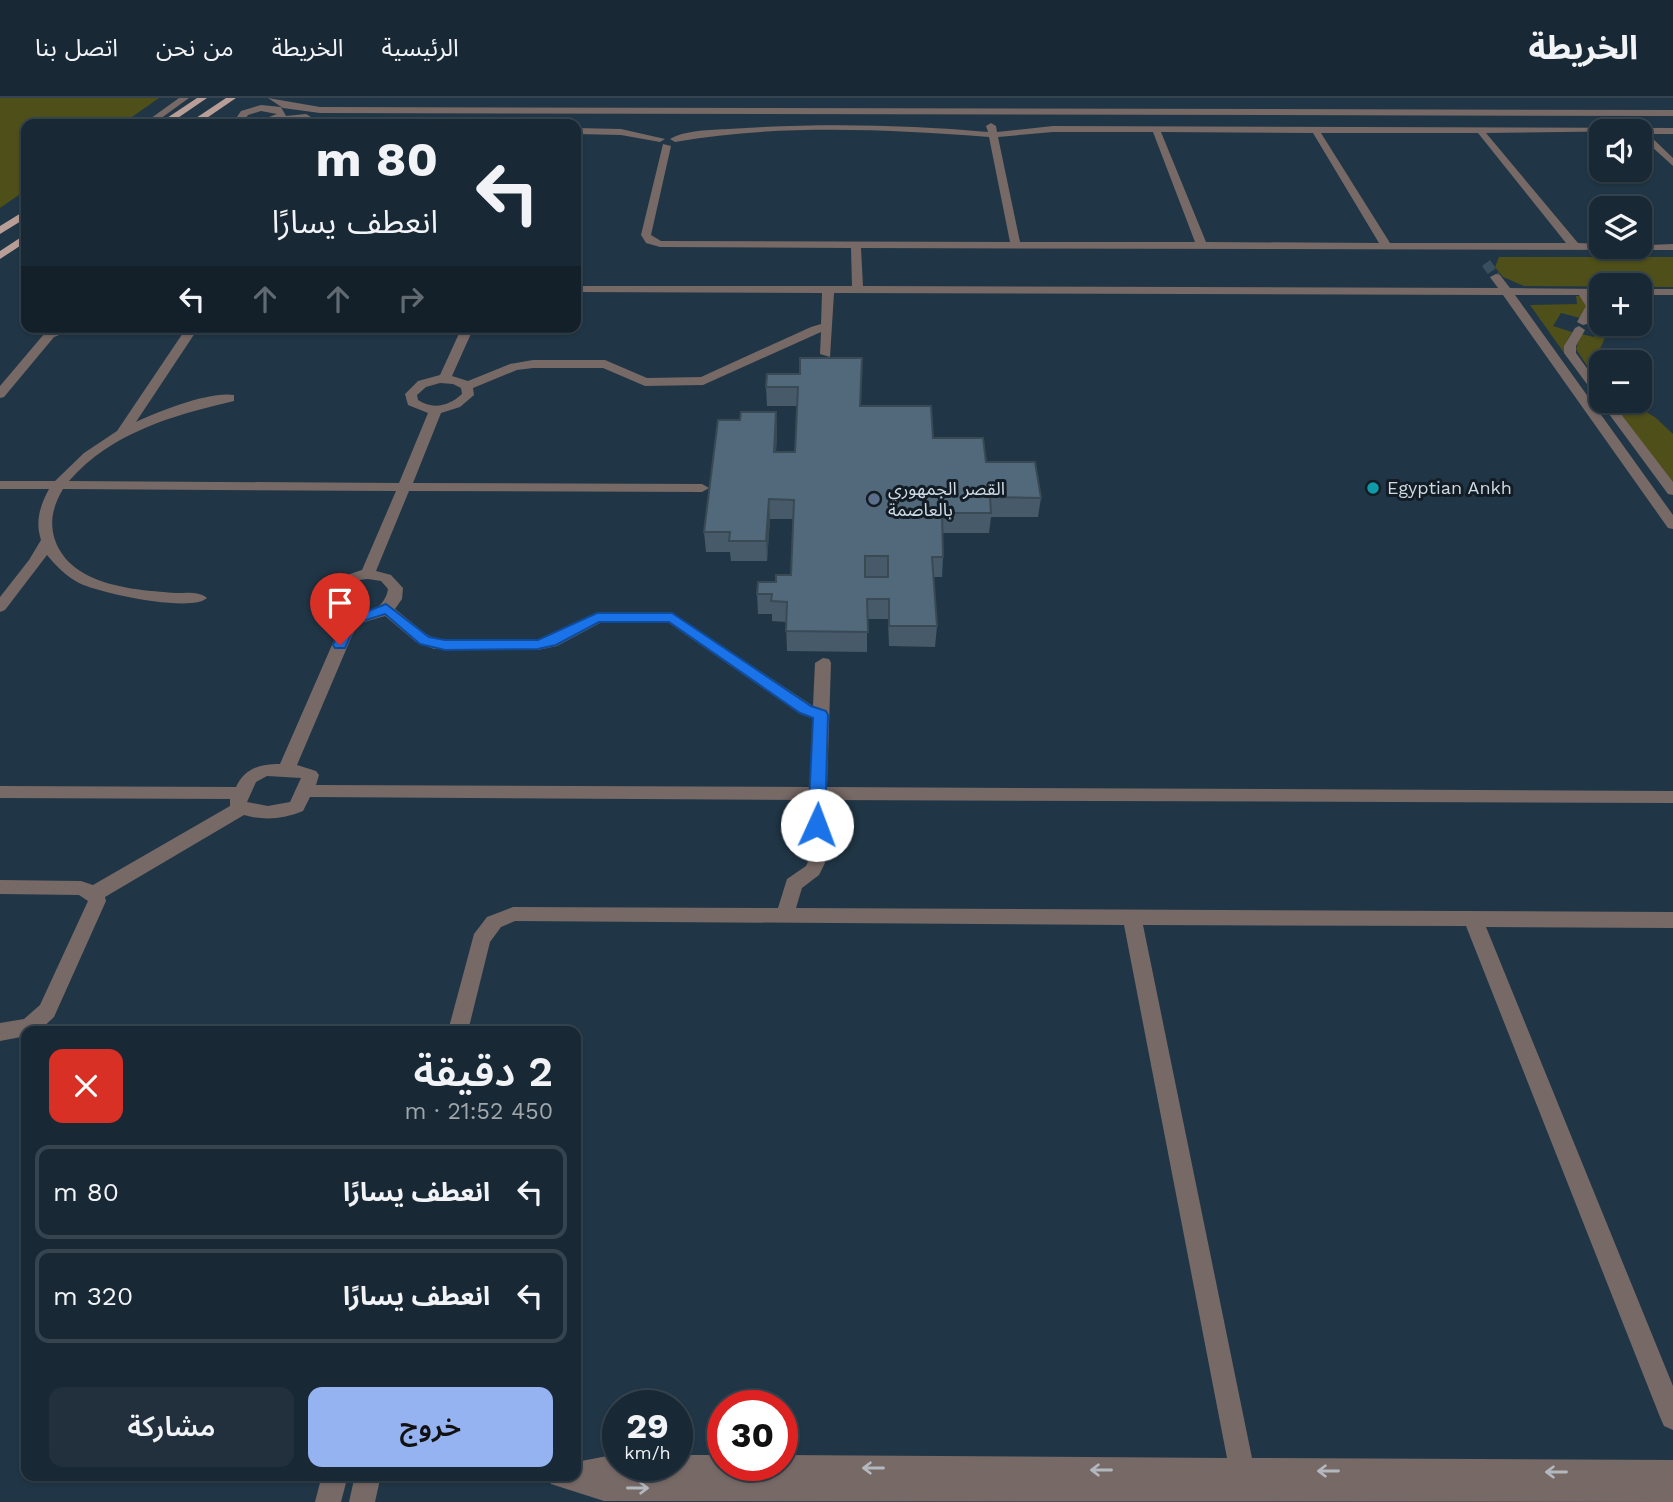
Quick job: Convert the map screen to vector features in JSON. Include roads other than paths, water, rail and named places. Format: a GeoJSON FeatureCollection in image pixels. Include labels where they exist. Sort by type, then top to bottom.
{"type":"FeatureCollection","features":[{"type":"Feature","properties":{"kind":"main road"},"geometry":{"type":"LineString","coordinates":[[171,119],[203,98]]}},
{"type":"Feature","properties":{"kind":"main road"},"geometry":{"type":"LineString","coordinates":[[200,119],[232,98]]}},
{"type":"Feature","properties":{"kind":"main road"},"geometry":{"type":"LineString","coordinates":[[0,231],[21,216]]}},
{"type":"Feature","properties":{"kind":"main road"},"geometry":{"type":"LineString","coordinates":[[0,256],[21,241]]}},
{"type":"Feature","properties":{"kind":"street"},"geometry":{"type":"LineString","coordinates":[[154,119],[185,98]]}},
{"type":"Feature","properties":{"kind":"street"},"geometry":{"type":"LineString","coordinates":[[240,119],[240,116],[272,98],[282,108],[282,115],[274,119]]}},
{"type":"Feature","properties":{"kind":"street"},"geometry":{"type":"LineString","coordinates":[[512,111],[518,98]]}},
{"type":"Feature","properties":{"kind":"street"},"geometry":{"type":"LineString","coordinates":[[524,111],[529,98]]}},
{"type":"Feature","properties":{"kind":"street"},"geometry":{"type":"LineString","coordinates":[[353,100],[460,100]]}},
{"type":"Feature","properties":{"kind":"street"},"geometry":{"type":"LineString","coordinates":[[579,100],[989,117],[1673,121]]}},
{"type":"Feature","properties":{"kind":"street"},"geometry":{"type":"LineString","coordinates":[[909,100],[1673,104]]}},
{"type":"Feature","properties":{"kind":"street"},"geometry":{"type":"LineString","coordinates":[[251,110],[832,109]]}},
{"type":"Feature","properties":{"kind":"street"},"geometry":{"type":"LineString","coordinates":[[294,119],[679,117],[832,109]]}},
{"type":"Feature","properties":{"kind":"street"},"geometry":{"type":"LineString","coordinates":[[942,114],[1673,113]]}},
{"type":"Feature","properties":{"kind":"street"},"geometry":{"type":"LineString","coordinates":[[666,117],[667,140],[646,235],[650,241],[665,244],[1673,247]]}},
{"type":"Feature","properties":{"kind":"street"},"geometry":{"type":"LineString","coordinates":[[667,140],[679,117]]}},
{"type":"Feature","properties":{"kind":"street"},"geometry":{"type":"LineString","coordinates":[[989,117],[1016,246]]}},
{"type":"Feature","properties":{"kind":"street"},"geometry":{"type":"LineString","coordinates":[[581,131],[621,132],[667,140],[709,133],[755,130],[925,132],[993,137],[1050,132],[1589,134]]}},
{"type":"Feature","properties":{"kind":"street"},"geometry":{"type":"LineString","coordinates":[[993,137],[1048,130],[1673,132]]}},
{"type":"Feature","properties":{"kind":"street"},"geometry":{"type":"LineString","coordinates":[[1157,132],[1202,246]]}},
{"type":"Feature","properties":{"kind":"street"},"geometry":{"type":"LineString","coordinates":[[1652,133],[1673,132]]}},
{"type":"Feature","properties":{"kind":"street"},"geometry":{"type":"LineString","coordinates":[[1317,133],[1387,247]]}},
{"type":"Feature","properties":{"kind":"street"},"geometry":{"type":"LineString","coordinates":[[1482,134],[1575,247]]}},
{"type":"Feature","properties":{"kind":"street"},"geometry":{"type":"LineString","coordinates":[[1652,144],[1673,163]]}},
{"type":"Feature","properties":{"kind":"street"},"geometry":{"type":"LineString","coordinates":[[856,245],[858,289]]}},
{"type":"Feature","properties":{"kind":"street"},"geometry":{"type":"LineString","coordinates":[[1474,247],[1486,263]]}},
{"type":"Feature","properties":{"kind":"street"},"geometry":{"type":"LineString","coordinates":[[1496,277],[1673,525]]}},
{"type":"Feature","properties":{"kind":"street"},"geometry":{"type":"LineString","coordinates":[[581,289],[1589,292]]}},
{"type":"Feature","properties":{"kind":"street"},"geometry":{"type":"LineString","coordinates":[[826,354],[828,289]]}},
{"type":"Feature","properties":{"kind":"street"},"geometry":{"type":"LineString","coordinates":[[1582,292],[1592,306],[1570,345],[1570,353],[1589,379]]}},
{"type":"Feature","properties":{"kind":"street"},"geometry":{"type":"LineString","coordinates":[[1652,292],[1673,292]]}},
{"type":"Feature","properties":{"kind":"street"},"geometry":{"type":"LineString","coordinates":[[467,386],[513,367],[533,364],[605,364],[645,382],[698,382],[708,380],[815,329],[827,327]]}},
{"type":"Feature","properties":{"kind":"street"},"geometry":{"type":"LineString","coordinates":[[0,394],[50,333]]}},
{"type":"Feature","properties":{"kind":"street"},"geometry":{"type":"LineString","coordinates":[[121,435],[188,333]]}},
{"type":"Feature","properties":{"kind":"street"},"geometry":{"type":"LineString","coordinates":[[445,379],[465,333]]}},
{"type":"Feature","properties":{"kind":"street"},"geometry":{"type":"LineString","coordinates":[[445,379],[467,386],[468,395],[463,401],[436,410],[419,407],[412,402],[410,396],[422,384],[445,379]]}},
{"type":"Feature","properties":{"kind":"street"},"geometry":{"type":"LineString","coordinates":[[199,598],[146,596],[115,590],[76,575],[59,561],[47,541],[44,519],[49,502],[59,485],[89,455],[156,418],[230,398]]}},
{"type":"Feature","properties":{"kind":"street"},"geometry":{"type":"LineString","coordinates":[[368,574],[436,410]]}},
{"type":"Feature","properties":{"kind":"street"},"geometry":{"type":"LineString","coordinates":[[1614,413],[1673,491]]}},
{"type":"Feature","properties":{"kind":"street"},"geometry":{"type":"LineString","coordinates":[[135,414],[156,418]]}},
{"type":"Feature","properties":{"kind":"street"},"geometry":{"type":"LineString","coordinates":[[0,485],[702,488]]}},
{"type":"Feature","properties":{"kind":"street"},"geometry":{"type":"LineString","coordinates":[[0,607],[30,569],[47,541]]}},
{"type":"Feature","properties":{"kind":"street"},"geometry":{"type":"LineString","coordinates":[[30,569],[59,561]]}},
{"type":"Feature","properties":{"kind":"street"},"geometry":{"type":"LineString","coordinates":[[368,574],[386,578],[396,588],[394,600],[386,608],[366,618],[351,619],[328,613],[323,606],[324,597],[341,581],[368,574]]}},
{"type":"Feature","properties":{"kind":"street"},"geometry":{"type":"LineString","coordinates":[[386,608],[425,640],[445,645],[538,645],[551,642],[597,618],[672,618],[806,710],[821,715]]}},
{"type":"Feature","properties":{"kind":"street"},"geometry":{"type":"LineString","coordinates":[[286,771],[351,619]]}},
{"type":"Feature","properties":{"kind":"street"},"geometry":{"type":"LineString","coordinates":[[817,825],[823,663]]}},
{"type":"Feature","properties":{"kind":"street"},"geometry":{"type":"LineString","coordinates":[[0,792],[241,801],[290,810],[300,804],[310,775],[305,771],[256,773],[249,778],[241,801],[94,894]]}},
{"type":"Feature","properties":{"kind":"street"},"geometry":{"type":"LineString","coordinates":[[306,791],[1673,797]]}},
{"type":"Feature","properties":{"kind":"street"},"geometry":{"type":"LineString","coordinates":[[785,915],[794,884],[813,870],[816,863]]}},
{"type":"Feature","properties":{"kind":"street"},"geometry":{"type":"LineString","coordinates":[[0,887],[81,888],[94,894],[97,901],[95,911],[47,1011],[30,1026]]}},
{"type":"Feature","properties":{"kind":"street"},"geometry":{"type":"LineString","coordinates":[[458,1026],[481,939],[488,927],[506,916],[520,914],[1673,920]]}},
{"type":"Feature","properties":{"kind":"street"},"geometry":{"type":"LineString","coordinates":[[1132,917],[1242,1471]]}},
{"type":"Feature","properties":{"kind":"street"},"geometry":{"type":"LineString","coordinates":[[1473,919],[1673,1417]]}},
{"type":"Feature","properties":{"kind":"street"},"geometry":{"type":"LineString","coordinates":[[0,1032],[21,1028]]}},
{"type":"Feature","properties":{"kind":"street"},"geometry":{"type":"LineString","coordinates":[[581,1474],[607,1467],[1242,1471],[1596,1484],[1673,1496]]}},
{"type":"Feature","properties":{"kind":"street"},"geometry":{"type":"LineString","coordinates":[[581,1481],[604,1488],[1596,1484],[1673,1473]]}},
{"type":"Feature","properties":{"kind":"street"},"geometry":{"type":"LineString","coordinates":[[328,1502],[333,1481]]}},
{"type":"Feature","properties":{"kind":"street"},"geometry":{"type":"LineString","coordinates":[[362,1502],[367,1481]]}},
{"type":"Feature","properties":{"kind":"tunnel"},"geometry":{"type":"LineString","coordinates":[[1486,263],[1496,277]]}},
{"type":"Feature","properties":{"kind":"tunnel"},"geometry":{"type":"LineString","coordinates":[[816,863],[817,825]]}},
{"type":"Feature","properties":{"kind":"place","name":"Egyptian Ankh"},"geometry":{"type":"Point","coordinates":[1373,488]}},
{"type":"Feature","properties":{"kind":"place","name":"القصر الجمهوري بالعاصمة"},"geometry":{"type":"Point","coordinates":[874,499]}}]}
